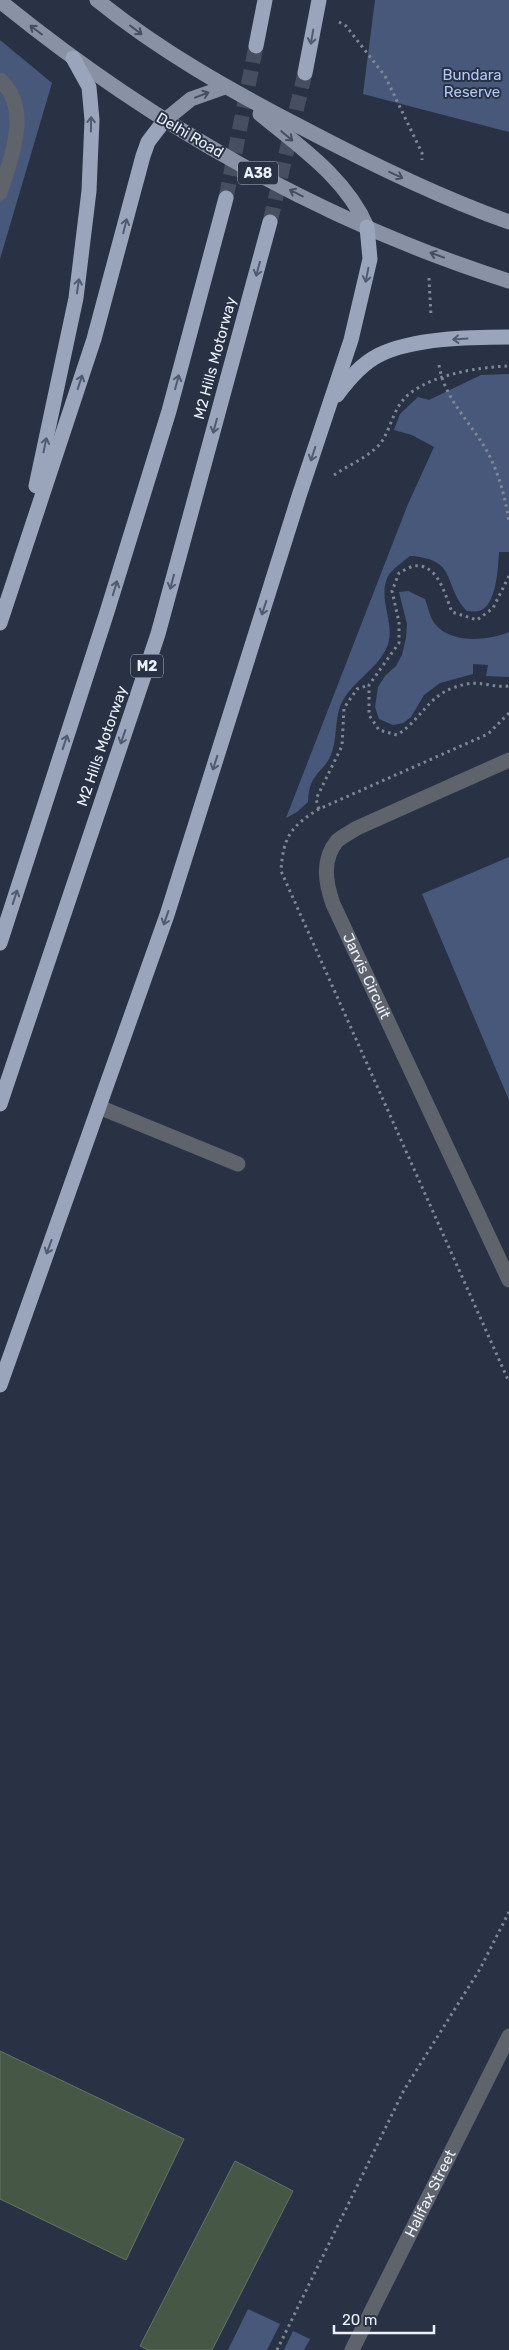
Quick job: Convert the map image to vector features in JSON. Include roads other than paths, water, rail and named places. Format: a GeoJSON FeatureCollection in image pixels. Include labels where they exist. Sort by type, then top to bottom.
{"type":"FeatureCollection","features":[{"type":"Feature","properties":{"kind":"highway"},"geometry":{"type":"LineString","coordinates":[[256,46],[265,0]]}},
{"type":"Feature","properties":{"kind":"highway"},"geometry":{"type":"LineString","coordinates":[[305,73],[319,0]]}},
{"type":"Feature","properties":{"kind":"highway"},"geometry":{"type":"LineString","coordinates":[[20,561],[76,298],[83,249],[92,120],[89,87],[73,58]]}},
{"type":"Feature","properties":{"kind":"highway"},"geometry":{"type":"LineString","coordinates":[[0,623],[94,339],[143,156],[152,136],[164,121]]}},
{"type":"Feature","properties":{"kind":"highway","name":"M2 Hills Motorway"},"geometry":{"type":"LineString","coordinates":[[0,943],[107,612],[169,410],[226,198]]}},
{"type":"Feature","properties":{"kind":"highway","name":"M2 Hills Motorway"},"geometry":{"type":"LineString","coordinates":[[0,1104],[158,634],[270,222]]}},
{"type":"Feature","properties":{"kind":"highway"},"geometry":{"type":"LineString","coordinates":[[0,1386],[167,915],[299,496],[351,340],[370,259],[367,227]]}},
{"type":"Feature","properties":{"kind":"highway"},"geometry":{"type":"LineString","coordinates":[[328,407],[353,375],[378,356],[393,350],[440,341],[509,337]]}},
{"type":"Feature","properties":{"kind":"main road"},"geometry":{"type":"LineString","coordinates":[[97,0],[151,42],[188,66],[231,90],[352,154],[436,193],[509,222]]}},
{"type":"Feature","properties":{"kind":"main road","name":"Delhi Road"},"geometry":{"type":"LineString","coordinates":[[0,1],[73,58],[164,121],[339,215],[430,253],[509,281]]}},
{"type":"Feature","properties":{"kind":"main road"},"geometry":{"type":"LineString","coordinates":[[164,121],[181,106],[202,94],[231,90],[316,160],[360,210],[367,227]]}},
{"type":"Feature","properties":{"kind":"street"},"geometry":{"type":"LineString","coordinates":[[0,80],[7,86],[15,106],[17,132],[0,193]]}},
{"type":"Feature","properties":{"kind":"street","name":"Jarvis Circuit"},"geometry":{"type":"LineString","coordinates":[[509,760],[357,828],[338,841],[328,858],[325,880],[338,913],[509,1280]]}},
{"type":"Feature","properties":{"kind":"street"},"geometry":{"type":"LineString","coordinates":[[99,1107],[238,1164]]}},
{"type":"Feature","properties":{"kind":"street","name":"Halifax Street"},"geometry":{"type":"LineString","coordinates":[[352,2350],[509,2036]]}},
{"type":"Feature","properties":{"kind":"tunnel"},"geometry":{"type":"LineString","coordinates":[[226,198],[256,46]]}},
{"type":"Feature","properties":{"kind":"tunnel"},"geometry":{"type":"LineString","coordinates":[[270,222],[305,73]]}},
{"type":"Feature","properties":{"kind":"park label","name":"Bundara Reserve"},"geometry":{"type":"Point","coordinates":[472,84]}}]}
